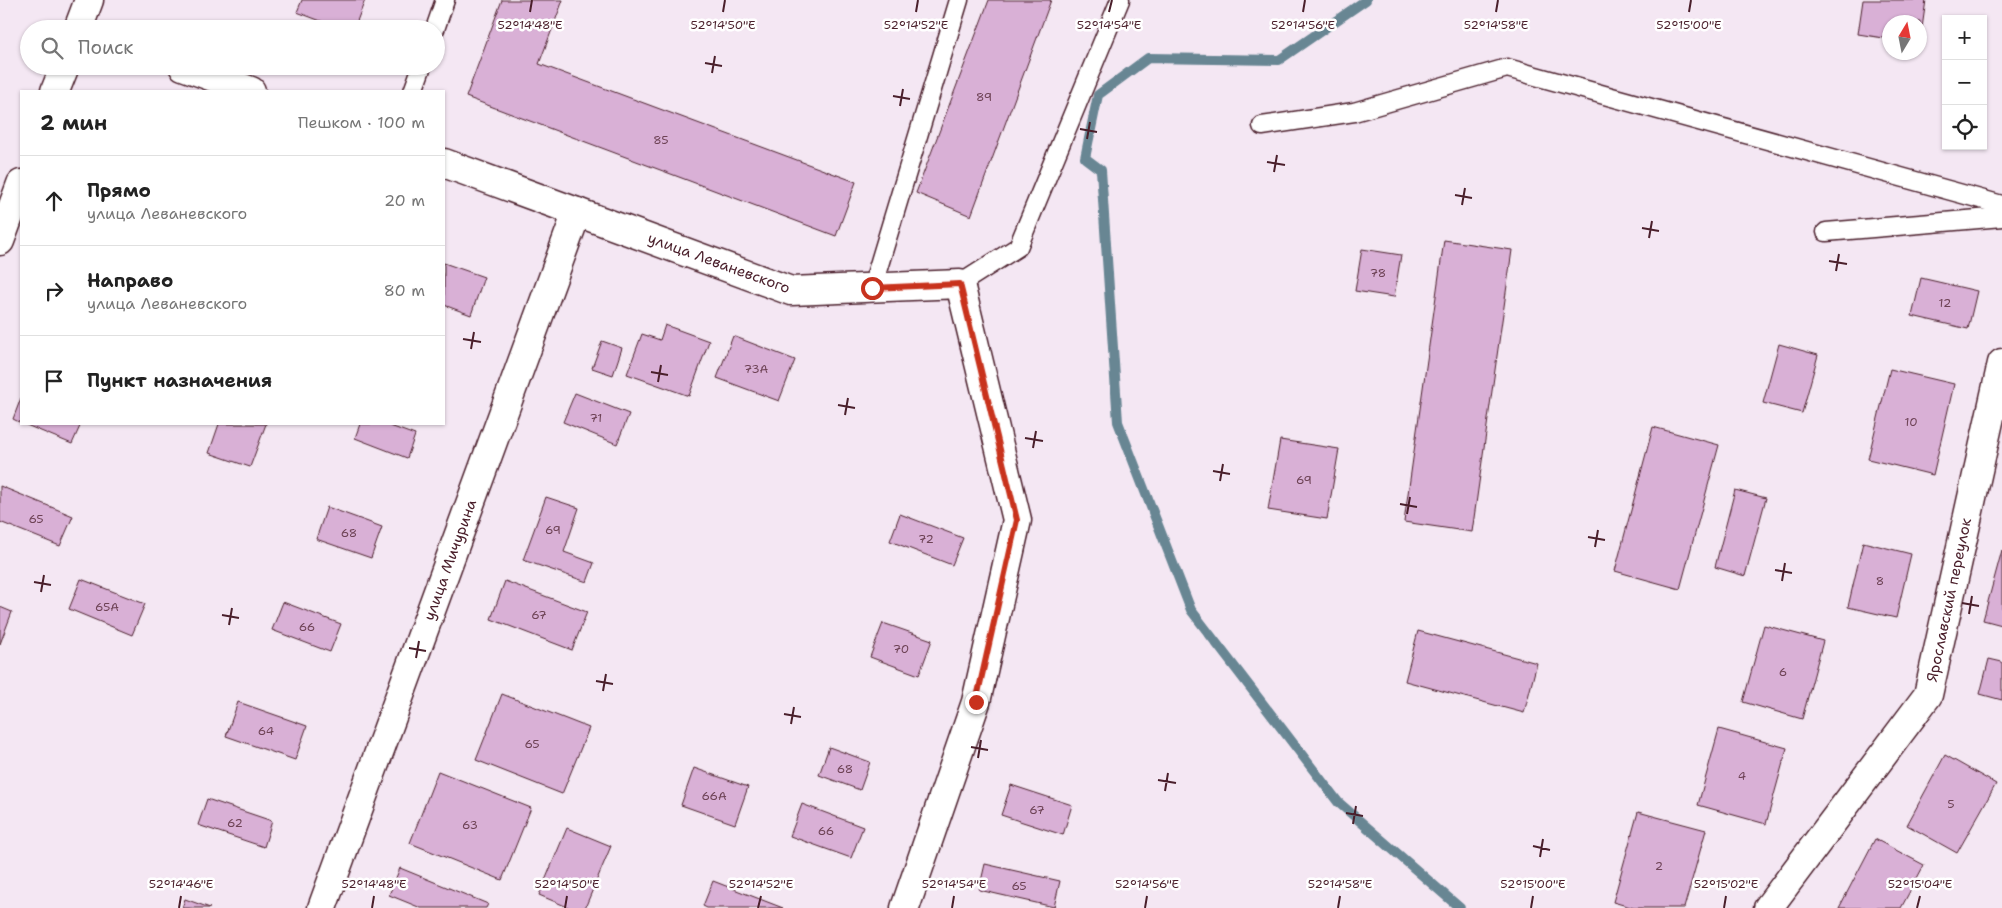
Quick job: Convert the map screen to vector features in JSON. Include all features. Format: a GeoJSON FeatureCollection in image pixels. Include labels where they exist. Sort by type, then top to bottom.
{"type":"FeatureCollection","features":[{"type":"Feature","properties":{"kind":"street"},"geometry":{"type":"LineString","coordinates":[[83,20],[89,0]]}},
{"type":"Feature","properties":{"kind":"street"},"geometry":{"type":"LineString","coordinates":[[55,90],[61,75]]}},
{"type":"Feature","properties":{"kind":"street"},"geometry":{"type":"LineString","coordinates":[[207,75],[248,90]]}},
{"type":"Feature","properties":{"kind":"street","name":"улица Леваневского"},"geometry":{"type":"LineString","coordinates":[[445,163],[791,291],[960,284]]}},
{"type":"Feature","properties":{"kind":"street"},"geometry":{"type":"LineString","coordinates":[[3,223],[20,186]]}},
{"type":"Feature","properties":{"kind":"street","name":"улица Мичурина"},"geometry":{"type":"LineString","coordinates":[[322,908],[577,212]]}},
{"type":"Feature","properties":{"kind":"street"},"geometry":{"type":"LineString","coordinates":[[905,908],[976,702],[1017,520],[960,284]]}},
{"type":"Feature","properties":{"kind":"street","name":"Ярославский переулок"},"geometry":{"type":"LineString","coordinates":[[1768,908],[1928,695],[2002,362]]}},
{"type":"Feature","properties":{"kind":"lane"},"geometry":{"type":"LineString","coordinates":[[438,20],[445,0]]}},
{"type":"Feature","properties":{"kind":"lane"},"geometry":{"type":"LineString","coordinates":[[872,288],[958,0]]}},
{"type":"Feature","properties":{"kind":"lane"},"geometry":{"type":"LineString","coordinates":[[960,284],[1018,247],[1120,0]]}},
{"type":"Feature","properties":{"kind":"lane"},"geometry":{"type":"LineString","coordinates":[[1262,126],[1354,112],[1507,68],[2002,205]]}},
{"type":"Feature","properties":{"kind":"lane"},"geometry":{"type":"LineString","coordinates":[[413,90],[419,75]]}},
{"type":"Feature","properties":{"kind":"lane"},"geometry":{"type":"LineString","coordinates":[[1826,232],[2002,217]]}},
{"type":"Feature","properties":{"kind":"building"},"geometry":{"type":"Polygon","coordinates":[[[302,0],[365,0],[357,20],[318,20],[297,12],[302,0]]]}},
{"type":"Feature","properties":{"kind":"building"},"geometry":{"type":"Polygon","coordinates":[[[502,0],[563,0],[539,64],[856,182],[836,236],[466,97],[502,0]]]}},
{"type":"Feature","properties":{"kind":"building"},"geometry":{"type":"Polygon","coordinates":[[[989,0],[1051,0],[971,216],[916,193],[989,0]]]}},
{"type":"Feature","properties":{"kind":"building"},"geometry":{"type":"Polygon","coordinates":[[[1863,0],[1926,0],[1924,15],[1882,15],[1882,38],[1858,34],[1863,0]]]}},
{"type":"Feature","properties":{"kind":"building"},"geometry":{"type":"Polygon","coordinates":[[[1444,240],[1512,250],[1472,532],[1404,522],[1444,240]]]}},
{"type":"Feature","properties":{"kind":"building"},"geometry":{"type":"Polygon","coordinates":[[[1362,249],[1401,255],[1394,297],[1355,291],[1362,249]]]}},
{"type":"Feature","properties":{"kind":"building"},"geometry":{"type":"Polygon","coordinates":[[[445,263],[484,277],[471,315],[445,305],[445,263]]]}},
{"type":"Feature","properties":{"kind":"building"},"geometry":{"type":"Polygon","coordinates":[[[1921,278],[1977,291],[1968,329],[1912,316],[1921,278]]]}},
{"type":"Feature","properties":{"kind":"building"},"geometry":{"type":"Polygon","coordinates":[[[665,325],[709,341],[689,396],[627,374],[642,334],[660,340],[665,325]]]}},
{"type":"Feature","properties":{"kind":"building"},"geometry":{"type":"Polygon","coordinates":[[[733,336],[795,360],[779,401],[717,378],[733,336]]]}},
{"type":"Feature","properties":{"kind":"building"},"geometry":{"type":"Polygon","coordinates":[[[602,341],[622,348],[613,375],[592,368],[602,341]]]}},
{"type":"Feature","properties":{"kind":"building"},"geometry":{"type":"Polygon","coordinates":[[[1779,344],[1818,355],[1802,413],[1763,403],[1779,344]]]}},
{"type":"Feature","properties":{"kind":"building"},"geometry":{"type":"Polygon","coordinates":[[[1890,369],[1954,384],[1933,475],[1868,459],[1890,369]]]}},
{"type":"Feature","properties":{"kind":"building"},"geometry":{"type":"Polygon","coordinates":[[[575,393],[629,414],[617,444],[563,422],[575,393]]]}},
{"type":"Feature","properties":{"kind":"building"},"geometry":{"type":"Polygon","coordinates":[[[20,401],[20,422],[13,419],[20,401]]]}},
{"type":"Feature","properties":{"kind":"building"},"geometry":{"type":"Polygon","coordinates":[[[26,425],[81,425],[72,444],[26,425]]]}},
{"type":"Feature","properties":{"kind":"building"},"geometry":{"type":"Polygon","coordinates":[[[219,425],[266,425],[250,467],[209,453],[219,425]]]}},
{"type":"Feature","properties":{"kind":"building"},"geometry":{"type":"Polygon","coordinates":[[[360,425],[388,425],[415,435],[407,458],[355,438],[360,425]]]}},
{"type":"Feature","properties":{"kind":"building"},"geometry":{"type":"Polygon","coordinates":[[[1653,427],[1719,445],[1680,589],[1615,571],[1653,427]]]}},
{"type":"Feature","properties":{"kind":"building"},"geometry":{"type":"Polygon","coordinates":[[[1280,440],[1339,449],[1327,519],[1268,510],[1280,440]]]}},
{"type":"Feature","properties":{"kind":"building"},"geometry":{"type":"Polygon","coordinates":[[[0,486],[73,516],[60,546],[0,522],[0,486]]]}},
{"type":"Feature","properties":{"kind":"building"},"geometry":{"type":"Polygon","coordinates":[[[1735,490],[1766,498],[1745,576],[1715,567],[1735,490]]]}},
{"type":"Feature","properties":{"kind":"building"},"geometry":{"type":"Polygon","coordinates":[[[546,497],[579,508],[564,552],[594,563],[587,582],[523,560],[546,497]]]}},
{"type":"Feature","properties":{"kind":"building"},"geometry":{"type":"Polygon","coordinates":[[[327,507],[382,527],[371,558],[316,539],[327,507]]]}},
{"type":"Feature","properties":{"kind":"building"},"geometry":{"type":"Polygon","coordinates":[[[900,514],[963,538],[952,565],[890,541],[900,514]]]}},
{"type":"Feature","properties":{"kind":"building"},"geometry":{"type":"Polygon","coordinates":[[[1863,542],[1911,554],[1896,618],[1848,607],[1863,542]]]}},
{"type":"Feature","properties":{"kind":"building"},"geometry":{"type":"Polygon","coordinates":[[[2002,550],[2002,625],[1983,620],[2002,550]]]}},
{"type":"Feature","properties":{"kind":"building"},"geometry":{"type":"Polygon","coordinates":[[[81,579],[145,604],[132,635],[69,609],[81,579]]]}},
{"type":"Feature","properties":{"kind":"building"},"geometry":{"type":"Polygon","coordinates":[[[505,581],[587,612],[572,650],[491,619],[505,581]]]}},
{"type":"Feature","properties":{"kind":"building"},"geometry":{"type":"Polygon","coordinates":[[[283,602],[341,624],[330,652],[272,630],[283,602]]]}},
{"type":"Feature","properties":{"kind":"building"},"geometry":{"type":"Polygon","coordinates":[[[0,607],[12,612],[0,644],[0,607]]]}},
{"type":"Feature","properties":{"kind":"building"},"geometry":{"type":"Polygon","coordinates":[[[883,623],[932,640],[919,675],[870,657],[883,623]]]}},
{"type":"Feature","properties":{"kind":"building"},"geometry":{"type":"Polygon","coordinates":[[[1764,625],[1823,641],[1802,719],[1743,702],[1764,625]]]}},
{"type":"Feature","properties":{"kind":"building"},"geometry":{"type":"Polygon","coordinates":[[[1418,631],[1537,663],[1524,713],[1405,681],[1418,631]]]}},
{"type":"Feature","properties":{"kind":"building"},"geometry":{"type":"Polygon","coordinates":[[[1989,659],[2002,662],[2002,700],[1980,694],[1989,659]]]}},
{"type":"Feature","properties":{"kind":"building"},"geometry":{"type":"Polygon","coordinates":[[[502,694],[589,728],[562,794],[476,760],[502,694]]]}},
{"type":"Feature","properties":{"kind":"building"},"geometry":{"type":"Polygon","coordinates":[[[238,702],[307,726],[295,760],[226,736],[238,702]]]}},
{"type":"Feature","properties":{"kind":"building"},"geometry":{"type":"Polygon","coordinates":[[[1719,729],[1787,748],[1766,824],[1698,805],[1719,729]]]}},
{"type":"Feature","properties":{"kind":"building"},"geometry":{"type":"Polygon","coordinates":[[[829,747],[870,762],[860,790],[819,775],[829,747]]]}},
{"type":"Feature","properties":{"kind":"building"},"geometry":{"type":"Polygon","coordinates":[[[1945,755],[1996,784],[1957,853],[1907,825],[1945,755]]]}},
{"type":"Feature","properties":{"kind":"building"},"geometry":{"type":"Polygon","coordinates":[[[694,768],[748,787],[735,824],[681,805],[694,768]]]}},
{"type":"Feature","properties":{"kind":"building"},"geometry":{"type":"Polygon","coordinates":[[[438,771],[531,808],[502,880],[410,843],[438,771]]]}},
{"type":"Feature","properties":{"kind":"building"},"geometry":{"type":"Polygon","coordinates":[[[1011,785],[1072,805],[1063,835],[1001,815],[1011,785]]]}},
{"type":"Feature","properties":{"kind":"building"},"geometry":{"type":"Polygon","coordinates":[[[207,799],[272,821],[264,847],[198,825],[207,799]]]}},
{"type":"Feature","properties":{"kind":"building"},"geometry":{"type":"Polygon","coordinates":[[[802,804],[863,827],[851,858],[790,836],[802,804]]]}},
{"type":"Feature","properties":{"kind":"building"},"geometry":{"type":"Polygon","coordinates":[[[1638,812],[1706,830],[1684,908],[1634,908],[1613,902],[1638,812]]]}},
{"type":"Feature","properties":{"kind":"building"},"geometry":{"type":"Polygon","coordinates":[[[567,828],[611,846],[585,908],[570,908],[539,895],[567,828]]]}},
{"type":"Feature","properties":{"kind":"building"},"geometry":{"type":"Polygon","coordinates":[[[1875,839],[1924,865],[1901,908],[1839,908],[1875,839]]]}},
{"type":"Feature","properties":{"kind":"building"},"geometry":{"type":"Polygon","coordinates":[[[985,864],[1060,881],[1054,907],[979,890],[985,864]]]}},
{"type":"Feature","properties":{"kind":"building"},"geometry":{"type":"Polygon","coordinates":[[[400,868],[488,904],[486,908],[421,908],[389,895],[400,868]]]}},
{"type":"Feature","properties":{"kind":"building"},"geometry":{"type":"Polygon","coordinates":[[[713,881],[783,908],[707,908],[703,906],[713,881]]]}},
{"type":"Feature","properties":{"kind":"building"},"geometry":{"type":"Polygon","coordinates":[[[185,899],[210,908],[182,908],[185,899]]]}},
{"type":"Feature","properties":{"kind":"waterway"},"geometry":{"type":"LineString","coordinates":[[1366,0],[1279,60],[1148,58],[1098,95],[1085,158],[1101,170],[1118,422],[1191,610],[1338,802],[1460,908]]}},
{"type":"Feature","properties":{"kind":"route"},"geometry":{"type":"LineString","coordinates":[[872,288],[960,284],[1017,520],[976,702]]}}]}
